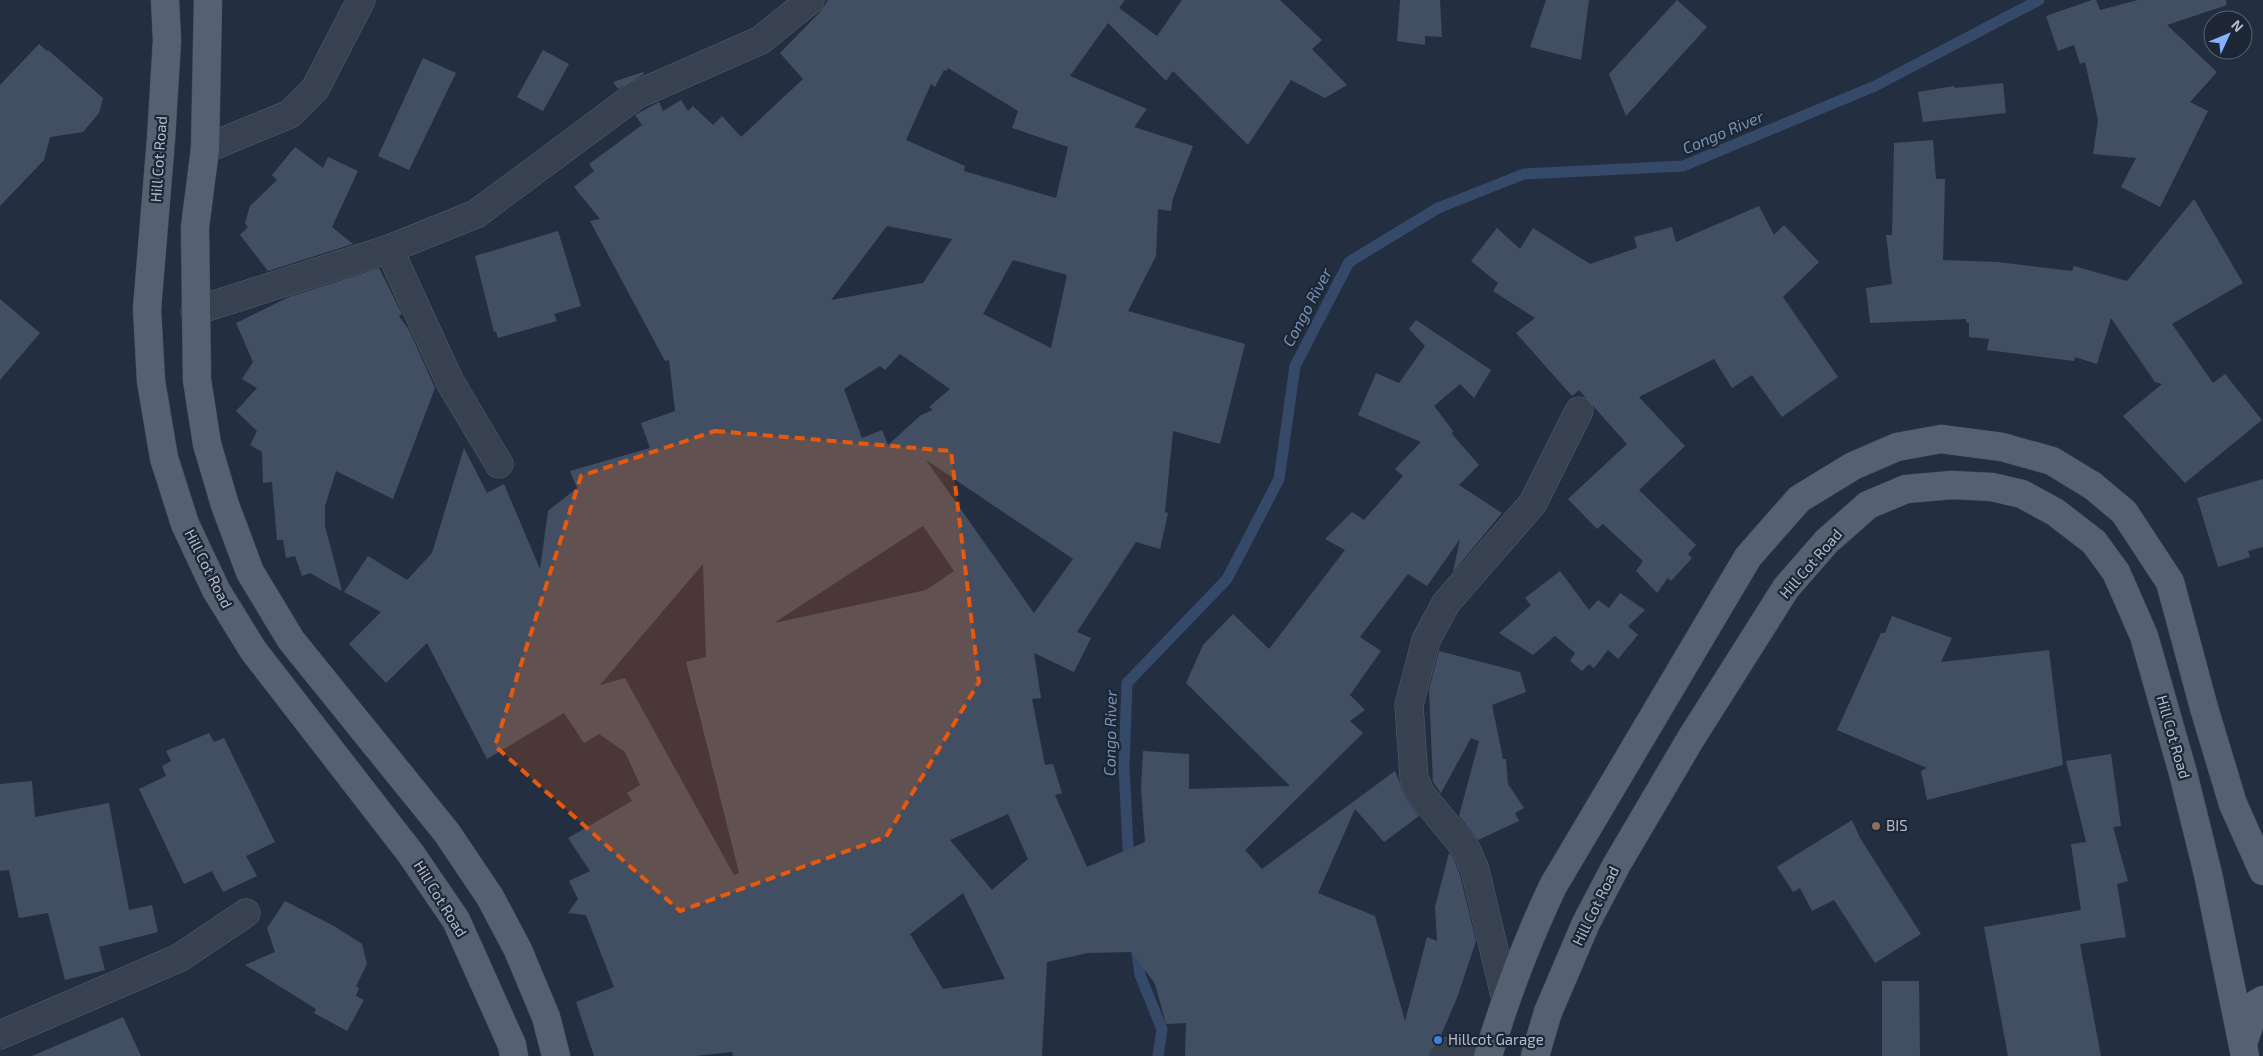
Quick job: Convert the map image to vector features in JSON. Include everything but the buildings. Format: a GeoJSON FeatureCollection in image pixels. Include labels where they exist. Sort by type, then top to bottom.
{"type":"FeatureCollection","features":[{"type":"Feature","properties":{"kind":"main road","name":"Hill Cot Road"},"geometry":{"type":"LineString","coordinates":[[165,0],[167,40],[147,309],[151,381],[163,448],[185,524],[216,590],[253,650],[411,854],[456,920],[500,1018],[514,1056]]}},
{"type":"Feature","properties":{"kind":"main road"},"geometry":{"type":"LineString","coordinates":[[208,0],[206,149],[195,227],[197,380],[207,444],[225,505],[250,572],[292,640],[447,833],[490,897],[518,950],[546,1017],[556,1056]]}},
{"type":"Feature","properties":{"kind":"main road"},"geometry":{"type":"LineString","coordinates":[[1488,1056],[1505,996],[1531,932],[1553,886],[1748,557],[1799,500],[1852,466],[1897,448],[1941,439],[2002,447],[2052,461],[2093,486],[2124,512],[2170,582],[2204,708],[2234,804],[2263,872]]}},
{"type":"Feature","properties":{"kind":"main road","name":"Hill Cot Road"},"geometry":{"type":"LineString","coordinates":[[1535,1056],[1548,1012],[1586,923],[1617,864],[1690,740],[1786,588],[1827,541],[1868,505],[1906,488],[1952,485],[1992,487],[2022,494],[2055,512],[2094,542],[2116,572],[2144,636],[2183,773],[2208,874],[2244,1051]]}},
{"type":"Feature","properties":{"kind":"main road"},"geometry":{"type":"LineString","coordinates":[[2244,1051],[2256,1004],[2263,1000]]}},
{"type":"Feature","properties":{"kind":"street"},"geometry":{"type":"LineString","coordinates":[[206,149],[290,114],[315,89],[361,0]]}},
{"type":"Feature","properties":{"kind":"street"},"geometry":{"type":"LineString","coordinates":[[195,311],[389,250],[476,214],[636,95],[761,40],[810,0]]}},
{"type":"Feature","properties":{"kind":"street"},"geometry":{"type":"LineString","coordinates":[[389,250],[450,382],[499,464]]}},
{"type":"Feature","properties":{"kind":"street"},"geometry":{"type":"LineString","coordinates":[[1505,996],[1475,870],[1466,849],[1420,793],[1414,778],[1409,705],[1426,640],[1446,603],[1534,503],[1579,411]]}},
{"type":"Feature","properties":{"kind":"street"},"geometry":{"type":"LineString","coordinates":[[0,1035],[179,958],[246,913]]}},
{"type":"Feature","properties":{"kind":"street"},"geometry":{"type":"LineString","coordinates":[[1444,1056],[1450,1051],[1472,1056]]}},
{"type":"Feature","properties":{"kind":"highlighted area"},"geometry":{"type":"Polygon","coordinates":[[[715,431],[951,451],[979,682],[886,837],[680,911],[495,746],[581,476],[715,431]]]}},
{"type":"Feature","properties":{"kind":"waterway","name":"Congo River"},"geometry":{"type":"LineString","coordinates":[[1129,865],[1124,768],[1127,683],[1227,579],[1279,479],[1295,366],[1349,262],[1438,208],[1524,174],[1683,166],[1875,86],[2039,0]]}},
{"type":"Feature","properties":{"kind":"waterway","name":"Congo River"},"geometry":{"type":"LineString","coordinates":[[1136,945],[1140,975],[1162,1029],[1158,1056]]}},
{"type":"Feature","properties":{"kind":"place","name":"BIS"},"geometry":{"type":"Point","coordinates":[1876,826]}},
{"type":"Feature","properties":{"kind":"place","name":"Hillcot Garage"},"geometry":{"type":"Point","coordinates":[1438,1040]}}]}
